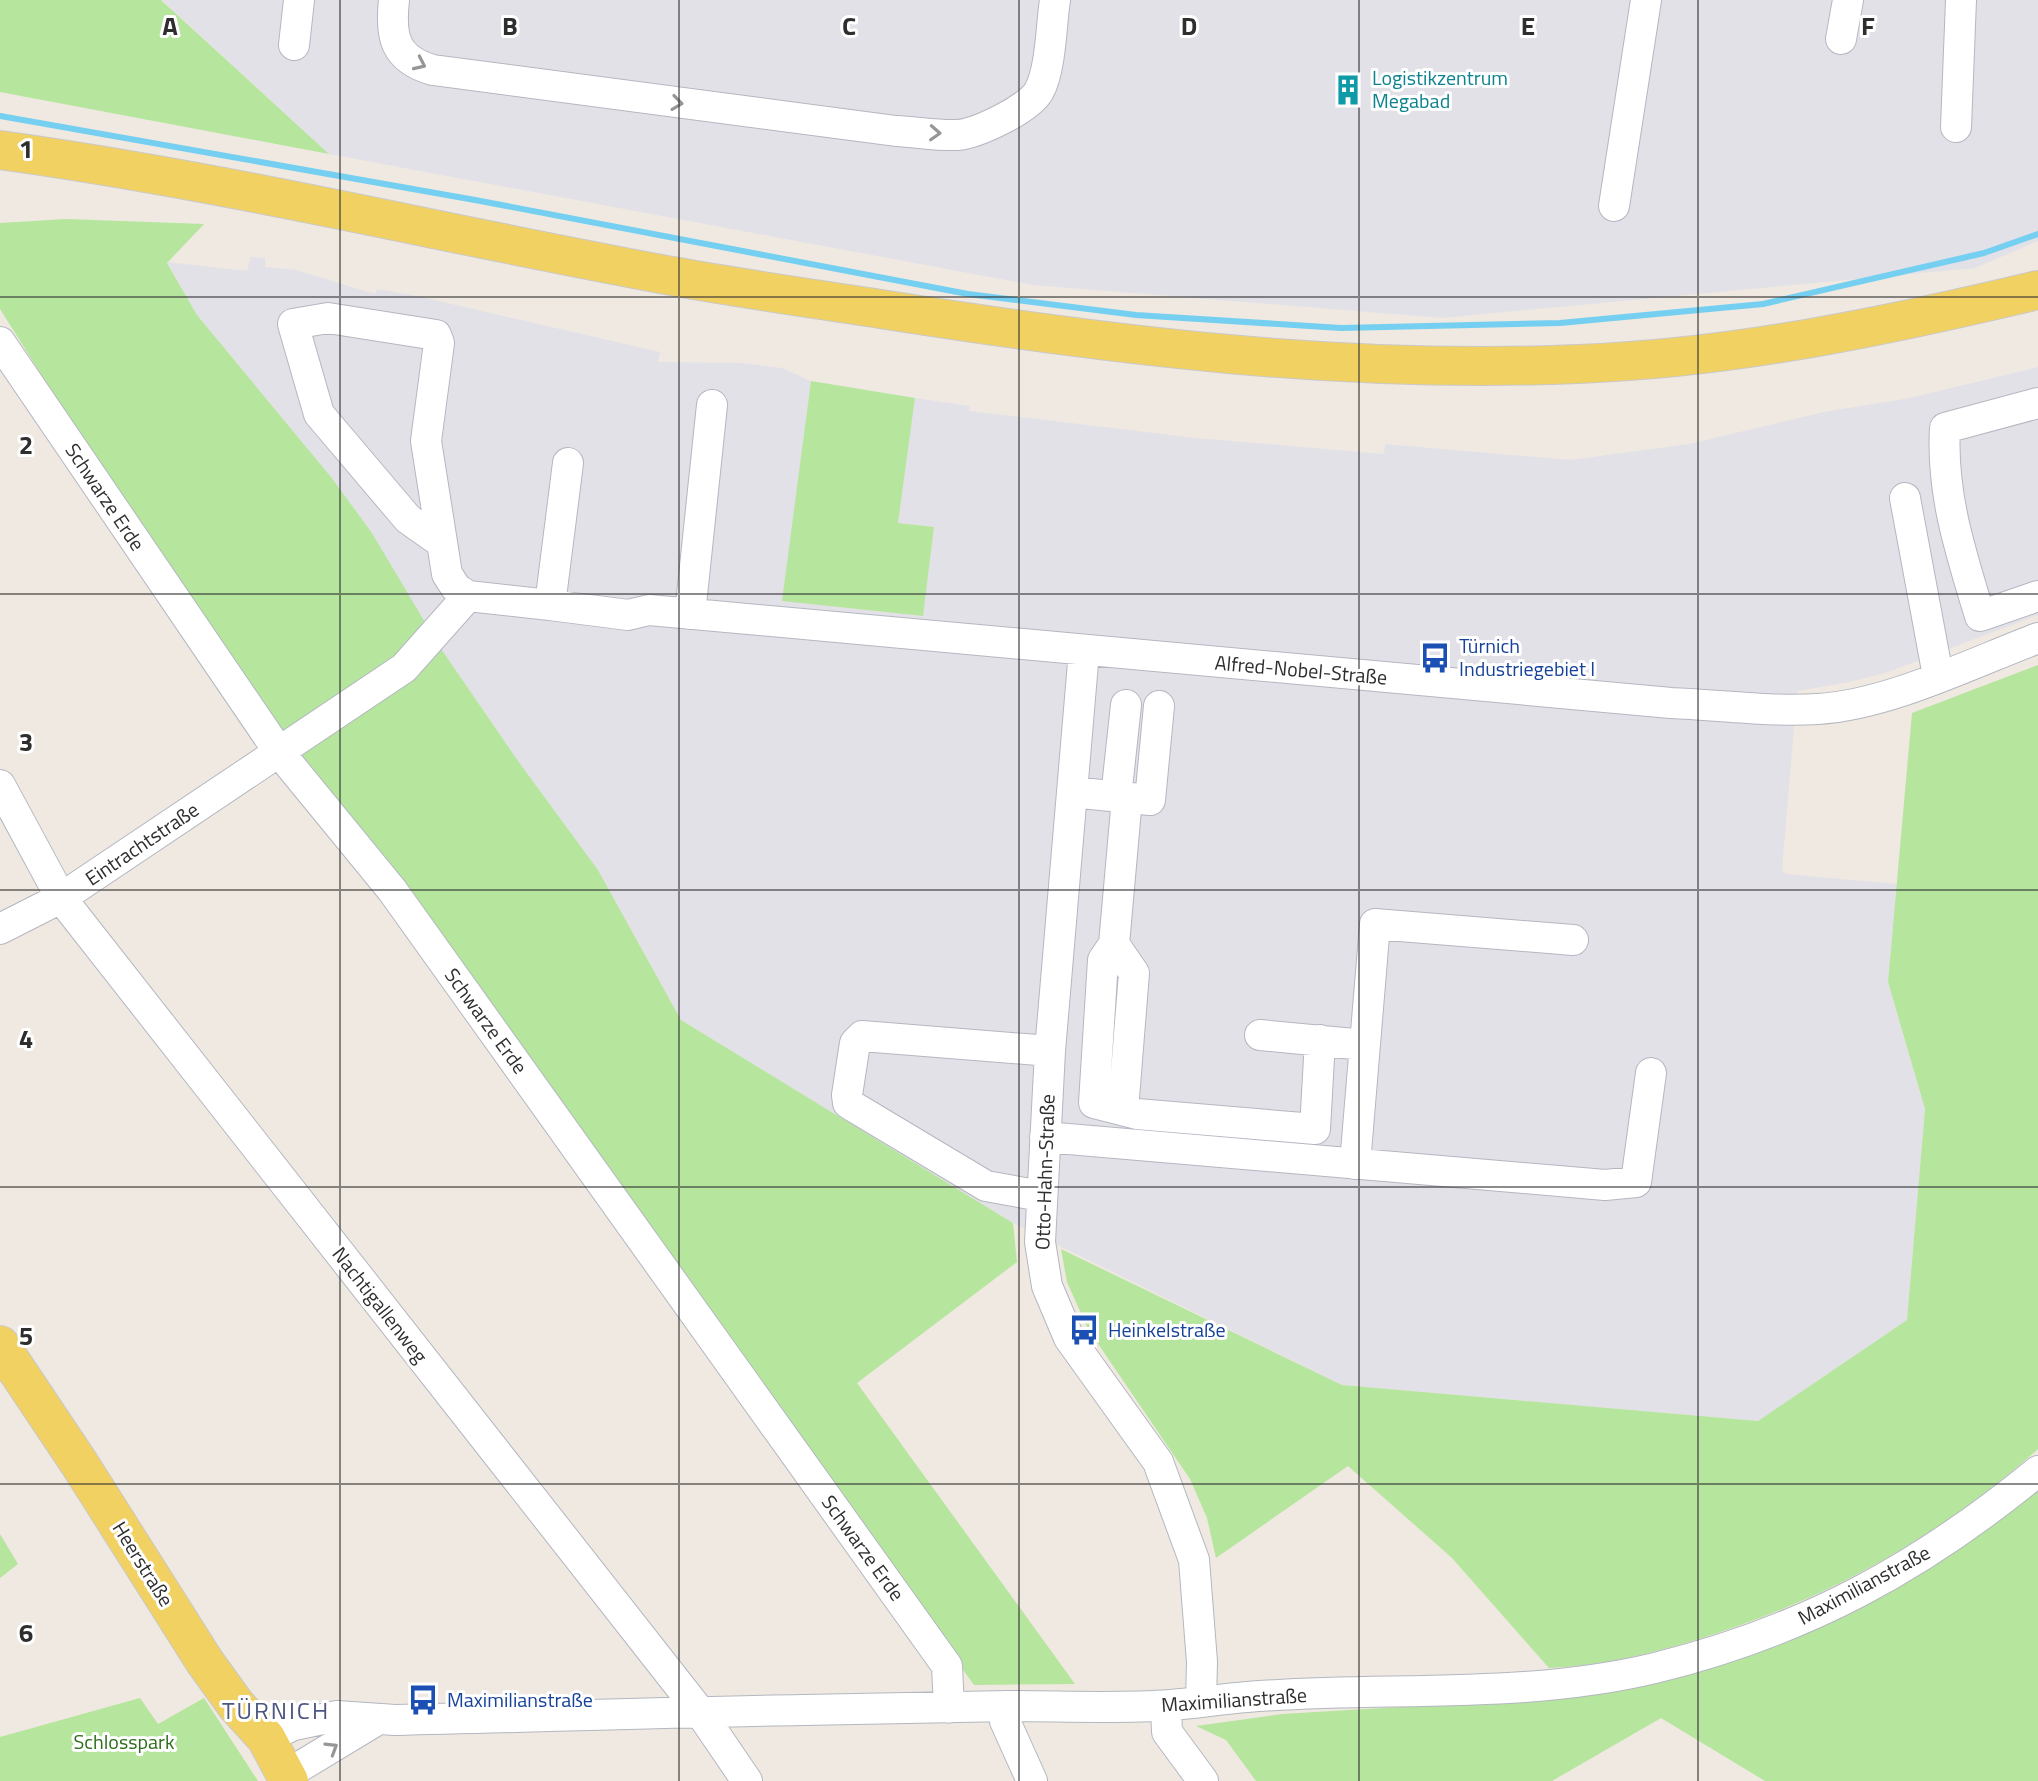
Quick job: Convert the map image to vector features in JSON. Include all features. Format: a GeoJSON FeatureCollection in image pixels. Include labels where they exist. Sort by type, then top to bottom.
{"type":"FeatureCollection","features":[{"type":"Feature","properties":{"kind":"main road"},"geometry":{"type":"LineString","coordinates":[[0,150],[101,164],[674,277],[1033,333],[1223,355],[1418,367],[1582,364],[1742,350],[1852,333],[2038,290]]}},
{"type":"Feature","properties":{"kind":"main road","name":"Heerstraße"},"geometry":{"type":"LineString","coordinates":[[0,1345],[205,1662],[236,1705],[266,1738],[287,1778]]}},
{"type":"Feature","properties":{"kind":"street"},"geometry":{"type":"LineString","coordinates":[[294,45],[299,0]]}},
{"type":"Feature","properties":{"kind":"street"},"geometry":{"type":"LineString","coordinates":[[394,0],[391,25],[397,47],[414,65],[433,70],[882,130],[960,135],[1000,120],[1039,93],[1046,68],[1055,0]]}},
{"type":"Feature","properties":{"kind":"street"},"geometry":{"type":"LineString","coordinates":[[1614,206],[1646,0]]}},
{"type":"Feature","properties":{"kind":"street"},"geometry":{"type":"LineString","coordinates":[[1841,39],[1848,0]]}},
{"type":"Feature","properties":{"kind":"street"},"geometry":{"type":"LineString","coordinates":[[1956,127],[1961,0]]}},
{"type":"Feature","properties":{"kind":"street"},"geometry":{"type":"LineString","coordinates":[[442,543],[408,519],[319,414],[293,324],[328,318],[436,335],[439,343],[426,441],[447,574],[456,588],[468,596]]}},
{"type":"Feature","properties":{"kind":"street","name":"Schwarze Erde"},"geometry":{"type":"LineString","coordinates":[[0,342],[279,752],[392,890],[947,1666],[949,1708]]}},
{"type":"Feature","properties":{"kind":"street"},"geometry":{"type":"LineString","coordinates":[[2038,403],[1945,428],[1943,456],[1953,528],[1980,616],[2038,596]]}},
{"type":"Feature","properties":{"kind":"street"},"geometry":{"type":"LineString","coordinates":[[690,614],[712,405]]}},
{"type":"Feature","properties":{"kind":"street"},"geometry":{"type":"LineString","coordinates":[[550,605],[568,463]]}},
{"type":"Feature","properties":{"kind":"street"},"geometry":{"type":"LineString","coordinates":[[1905,498],[1924,586],[1938,676]]}},
{"type":"Feature","properties":{"kind":"street","name":"Eintrachtstraße"},"geometry":{"type":"LineString","coordinates":[[0,929],[61,898],[404,668],[468,596]]}},
{"type":"Feature","properties":{"kind":"street","name":"Alfred-Nobel-Straße"},"geometry":{"type":"LineString","coordinates":[[468,596],[628,615],[649,610],[1671,703],[1779,709],[1819,709],[1862,702],[2038,638]]}},
{"type":"Feature","properties":{"kind":"street","name":"Otto-Hahn-Straße"},"geometry":{"type":"LineString","coordinates":[[1084,651],[1050,1051],[1040,1242],[1047,1286],[1069,1338],[1158,1462],[1194,1560],[1202,1662],[1201,1702]]}},
{"type":"Feature","properties":{"kind":"street"},"geometry":{"type":"LineString","coordinates":[[1126,705],[1114,944],[1103,960],[1094,1103],[1137,1114],[1315,1129],[1320,1040]]}},
{"type":"Feature","properties":{"kind":"street"},"geometry":{"type":"LineString","coordinates":[[1072,792],[1150,800],[1159,706]]}},
{"type":"Feature","properties":{"kind":"street","name":"Nachtigallenweg"},"geometry":{"type":"LineString","coordinates":[[0,785],[61,898],[700,1712],[747,1781]]}},
{"type":"Feature","properties":{"kind":"street"},"geometry":{"type":"LineString","coordinates":[[1358,1164],[1375,924],[1573,940]]}},
{"type":"Feature","properties":{"kind":"street"},"geometry":{"type":"LineString","coordinates":[[1260,1035],[1365,1045]]}},
{"type":"Feature","properties":{"kind":"street"},"geometry":{"type":"LineString","coordinates":[[1041,1196],[986,1186],[854,1107],[848,1103],[847,1095],[855,1043],[862,1036],[1050,1051]]}},
{"type":"Feature","properties":{"kind":"street"},"geometry":{"type":"LineString","coordinates":[[1045,1137],[1605,1185],[1636,1182],[1651,1073]]}},
{"type":"Feature","properties":{"kind":"street","name":"Maximilianstraße"},"geometry":{"type":"LineString","coordinates":[[266,1738],[294,1725],[337,1716],[377,1720],[1005,1706],[1166,1706],[1248,1697],[1502,1688],[1588,1681],[1654,1668],[1717,1650],[1784,1627],[1847,1599],[1901,1570],[1954,1536],[2038,1471]]}},
{"type":"Feature","properties":{"kind":"street"},"geometry":{"type":"LineString","coordinates":[[1005,1706],[1005,1721],[1032,1781]]}},
{"type":"Feature","properties":{"kind":"street"},"geometry":{"type":"LineString","coordinates":[[1166,1706],[1167,1732],[1203,1781]]}},
{"type":"Feature","properties":{"kind":"street","name":"Maximilianstraße"},"geometry":{"type":"LineString","coordinates":[[287,1778],[377,1720]]}},
{"type":"Feature","properties":{"kind":"shaded area"},"geometry":{"type":"Polygon","coordinates":[[[162,0],[2038,0],[2038,241],[1975,268],[1442,318],[1033,285],[329,154],[162,0]]]}},
{"type":"Feature","properties":{"kind":"shaded area"},"geometry":{"type":"Polygon","coordinates":[[[251,257],[265,258],[265,267],[296,270],[375,294],[377,289],[417,296],[660,352],[658,362],[742,363],[782,368],[811,381],[783,601],[922,616],[934,527],[898,523],[915,398],[970,406],[969,411],[1196,438],[1384,454],[1385,444],[1570,460],[1689,444],[1824,412],[1910,398],[2038,367],[2038,615],[1888,672],[1797,691],[1782,870],[1786,874],[1897,884],[1888,982],[1925,1109],[1907,1320],[1758,1421],[1342,1385],[1013,1223],[681,1020],[598,870],[433,637],[372,533],[331,477],[197,315],[167,262],[247,271],[251,257]]]}},
{"type":"Feature","properties":{"kind":"green space"},"geometry":{"type":"Polygon","coordinates":[[[0,0],[161,0],[329,154],[0,92],[0,0]]]}},
{"type":"Feature","properties":{"kind":"green space"},"geometry":{"type":"Polygon","coordinates":[[[66,219],[204,224],[167,263],[197,315],[331,477],[372,533],[429,629],[391,669],[286,739],[112,487],[0,309],[0,223],[66,219]]]}},
{"type":"Feature","properties":{"kind":"green space"},"geometry":{"type":"Polygon","coordinates":[[[811,381],[915,398],[898,523],[934,527],[923,616],[782,601],[811,381]]]}},
{"type":"Feature","properties":{"kind":"green space"},"geometry":{"type":"Polygon","coordinates":[[[433,637],[598,870],[681,1020],[1013,1223],[1017,1262],[857,1383],[1075,1684],[974,1685],[299,755],[433,637]]]}},
{"type":"Feature","properties":{"kind":"green space"},"geometry":{"type":"Polygon","coordinates":[[[2038,665],[2038,1449],[2000,1481],[1921,1538],[1836,1585],[1792,1605],[1699,1639],[1587,1665],[1549,1668],[1452,1558],[1348,1466],[1216,1558],[1207,1518],[1190,1479],[1088,1329],[1067,1282],[1061,1249],[1342,1385],[1758,1421],[1907,1320],[1925,1109],[1888,982],[1912,713],[2038,665]]]}},
{"type":"Feature","properties":{"kind":"green space"},"geometry":{"type":"Polygon","coordinates":[[[2038,1486],[2038,1781],[1765,1781],[1661,1718],[1552,1781],[1256,1781],[1226,1740],[1196,1726],[1282,1714],[1450,1704],[1720,1663],[2038,1486]]]}},
{"type":"Feature","properties":{"kind":"green space"},"geometry":{"type":"Polygon","coordinates":[[[0,1534],[18,1564],[0,1578],[0,1534]]]}},
{"type":"Feature","properties":{"kind":"green space","name":"Schlosspark"},"geometry":{"type":"Polygon","coordinates":[[[140,1698],[158,1724],[204,1698],[258,1781],[0,1781],[0,1737],[140,1698]]]}},
{"type":"Feature","properties":{"kind":"waterway"},"geometry":{"type":"LineString","coordinates":[[0,116],[475,200],[968,294],[1136,315],[1341,328],[1560,323],[1763,304],[1984,253],[2038,234]]}},
{"type":"Feature","properties":{"kind":"place","name":"Logistikzentrum Megabad"},"geometry":{"type":"Point","coordinates":[1348,90]}},
{"type":"Feature","properties":{"kind":"place","name":"Türnich Industriegebiet I"},"geometry":{"type":"Point","coordinates":[1435,658]}},
{"type":"Feature","properties":{"kind":"place","name":"Heinkelstraße"},"geometry":{"type":"Point","coordinates":[1084,1330]}},
{"type":"Feature","properties":{"kind":"place","name":"Maximilianstraße"},"geometry":{"type":"Point","coordinates":[423,1700]}},
{"type":"Feature","properties":{"kind":"district","name":"TÜRNICH"},"geometry":{"type":"Point","coordinates":[276,1711]}}]}
